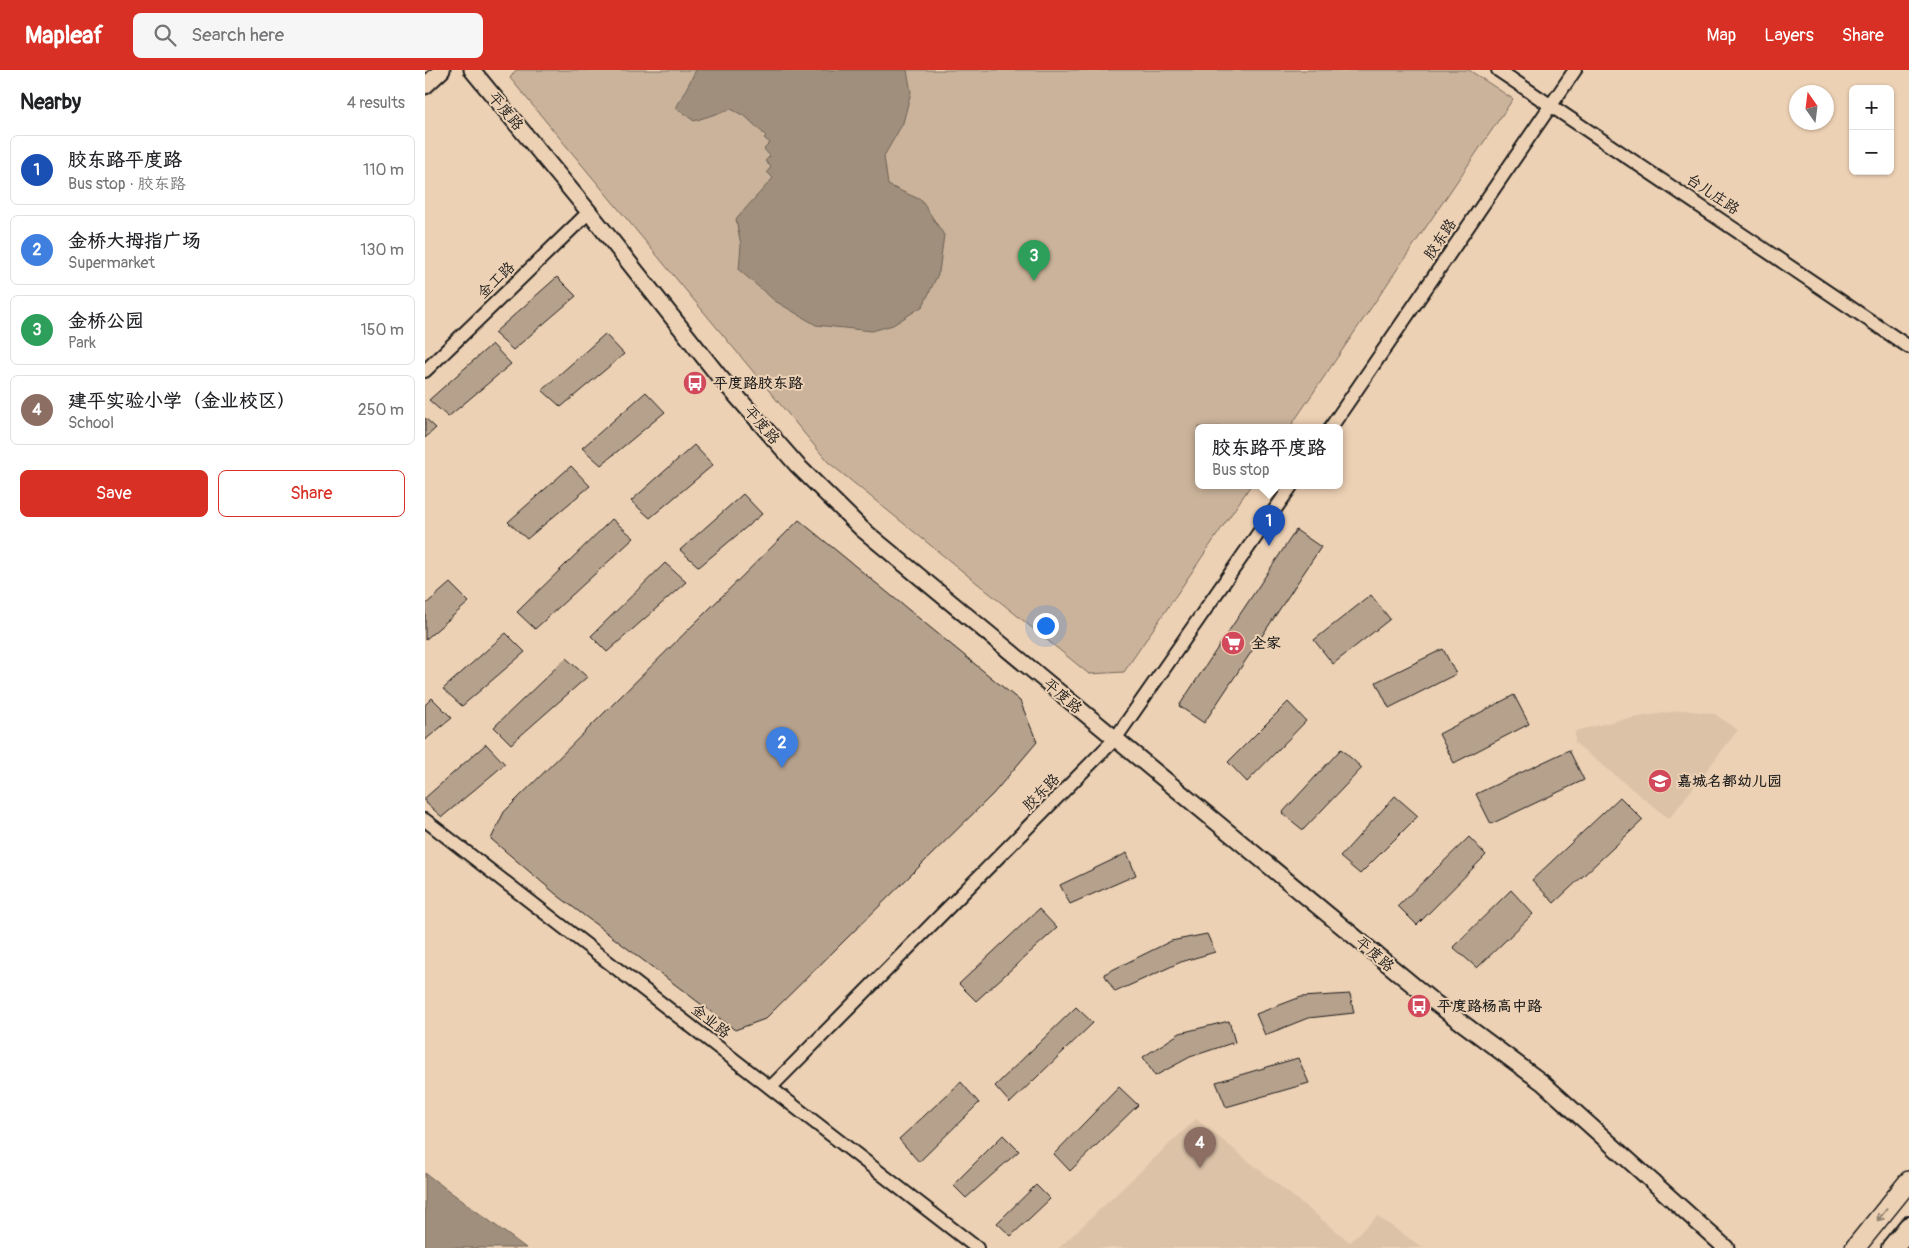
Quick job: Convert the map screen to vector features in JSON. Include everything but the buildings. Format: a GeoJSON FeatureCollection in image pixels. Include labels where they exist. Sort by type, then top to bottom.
{"type":"FeatureCollection","features":[{"type":"Feature","properties":{"kind":"highway"},"geometry":{"type":"LineString","coordinates":[[1892,1248],[1909,1227]]}},
{"type":"Feature","properties":{"kind":"main road"},"geometry":{"type":"LineString","coordinates":[[1855,1248],[1909,1181]]}},
{"type":"Feature","properties":{"kind":"street"},"geometry":{"type":"LineString","coordinates":[[425,86],[442,70]]}},
{"type":"Feature","properties":{"kind":"street","name":"平度路"},"geometry":{"type":"LineString","coordinates":[[472,70],[589,212],[718,375],[797,465],[862,529],[1430,999],[1543,1082],[1726,1248]]}},
{"type":"Feature","properties":{"kind":"street","name":"台儿庄路"},"geometry":{"type":"LineString","coordinates":[[1498,70],[1909,346]]}},
{"type":"Feature","properties":{"kind":"street","name":"胶东路"},"geometry":{"type":"LineString","coordinates":[[1333,424],[1575,70]]}},
{"type":"Feature","properties":{"kind":"street","name":"金工路"},"geometry":{"type":"LineString","coordinates":[[425,372],[589,212]]}},
{"type":"Feature","properties":{"kind":"street","name":"胶东路"},"geometry":{"type":"LineString","coordinates":[[771,1087],[1115,739],[1289,489]]}},
{"type":"Feature","properties":{"kind":"street","name":"金业路"},"geometry":{"type":"LineString","coordinates":[[425,820],[977,1248]]}},
{"type":"Feature","properties":{"kind":"shaded area"},"geometry":{"type":"Polygon","coordinates":[[[516,70],[1469,70],[1513,99],[1292,424],[1195,424],[1195,489],[1248,489],[1124,672],[1089,674],[828,462],[510,78],[516,70]]]}},
{"type":"Feature","properties":{"kind":"shaded area"},"geometry":{"type":"Polygon","coordinates":[[[696,70],[907,70],[911,92],[903,123],[884,156],[888,185],[921,200],[944,235],[939,272],[923,306],[893,325],[872,331],[816,325],[775,301],[739,270],[741,245],[736,219],[773,178],[767,172],[771,167],[765,161],[770,156],[764,149],[770,143],[764,138],[766,136],[746,117],[731,109],[694,121],[676,108],[696,70]]]}},
{"type":"Feature","properties":{"kind":"shaded area","name":"嘉城名都幼儿园"},"geometry":{"type":"Polygon","coordinates":[[[1684,710],[1715,714],[1738,730],[1669,819],[1575,743],[1575,731],[1619,720],[1684,710]]]}},
{"type":"Feature","properties":{"kind":"shaded area"},"geometry":{"type":"Polygon","coordinates":[[[1196,1119],[1350,1242],[1377,1216],[1423,1248],[1059,1248],[1196,1119]]]}},
{"type":"Feature","properties":{"kind":"shaded area"},"geometry":{"type":"Polygon","coordinates":[[[425,1173],[526,1248],[425,1248],[425,1173]]]}},
{"type":"Feature","properties":{"kind":"place","name":"金桥公园"},"geometry":{"type":"Point","coordinates":[1034,281]}},
{"type":"Feature","properties":{"kind":"place","name":"平度路胶东路"},"geometry":{"type":"Point","coordinates":[695,383]}},
{"type":"Feature","properties":{"kind":"place","name":"胶东路平度路"},"geometry":{"type":"Point","coordinates":[1269,546]}},
{"type":"Feature","properties":{"kind":"place","name":"全家"},"geometry":{"type":"Point","coordinates":[1233,643]}},
{"type":"Feature","properties":{"kind":"place","name":"金桥大拇指广场"},"geometry":{"type":"Point","coordinates":[782,768]}},
{"type":"Feature","properties":{"kind":"place","name":"嘉城名都幼儿园"},"geometry":{"type":"Point","coordinates":[1660,781]}},
{"type":"Feature","properties":{"kind":"place","name":"平度路杨高中路"},"geometry":{"type":"Point","coordinates":[1419,1006]}},
{"type":"Feature","properties":{"kind":"place","name":"建平实验小学（金业校区）"},"geometry":{"type":"Point","coordinates":[1200,1168]}}]}
